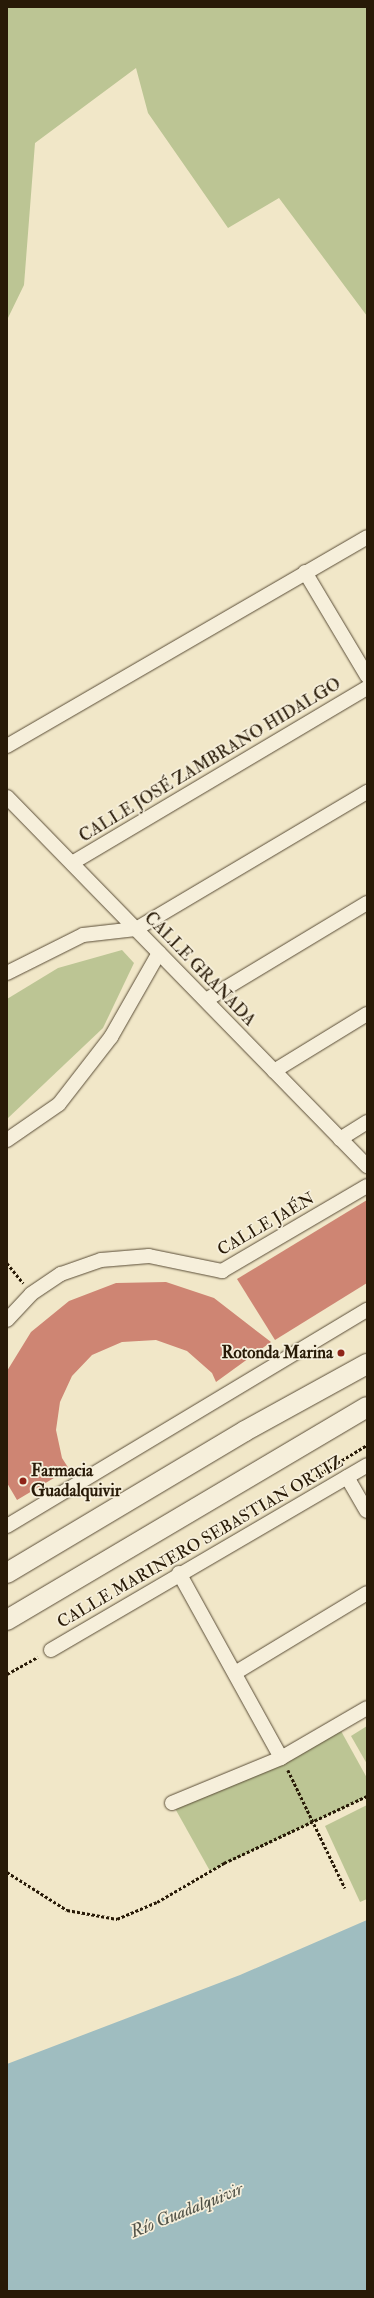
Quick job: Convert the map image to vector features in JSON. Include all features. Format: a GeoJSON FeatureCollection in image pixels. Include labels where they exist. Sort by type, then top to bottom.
{"type":"FeatureCollection","features":[{"type":"Feature","properties":{"kind":"main road"},"geometry":{"type":"LineString","coordinates":[[7,1573],[245,1431],[367,1364]]}},
{"type":"Feature","properties":{"kind":"main road"},"geometry":{"type":"LineString","coordinates":[[7,1620],[367,1407]]}},
{"type":"Feature","properties":{"kind":"street"},"geometry":{"type":"LineString","coordinates":[[7,746],[367,536]]}},
{"type":"Feature","properties":{"kind":"street"},"geometry":{"type":"LineString","coordinates":[[305,572],[367,676]]}},
{"type":"Feature","properties":{"kind":"street","name":"CALLE JOSÉ ZAMBRANO HIDALGO"},"geometry":{"type":"LineString","coordinates":[[72,863],[367,688]]}},
{"type":"Feature","properties":{"kind":"street"},"geometry":{"type":"LineString","coordinates":[[7,974],[83,935],[136,929],[367,792]]}},
{"type":"Feature","properties":{"kind":"street","name":"CALLE GRANADA"},"geometry":{"type":"LineString","coordinates":[[7,797],[367,1166]]}},
{"type":"Feature","properties":{"kind":"street"},"geometry":{"type":"LineString","coordinates":[[206,1000],[367,902]]}},
{"type":"Feature","properties":{"kind":"street"},"geometry":{"type":"LineString","coordinates":[[7,1140],[59,1104],[111,1037],[159,953]]}},
{"type":"Feature","properties":{"kind":"street"},"geometry":{"type":"LineString","coordinates":[[274,1071],[367,1014]]}},
{"type":"Feature","properties":{"kind":"street"},"geometry":{"type":"LineString","coordinates":[[340,1138],[367,1122]]}},
{"type":"Feature","properties":{"kind":"street","name":"CALLE JAÉN"},"geometry":{"type":"LineString","coordinates":[[7,1320],[31,1294],[61,1274],[101,1260],[149,1256],[222,1271],[367,1186]]}},
{"type":"Feature","properties":{"kind":"street"},"geometry":{"type":"LineString","coordinates":[[7,1526],[367,1310]]}},
{"type":"Feature","properties":{"kind":"street","name":"CALLE MARINERO SEBASTIAN ORTIZ"},"geometry":{"type":"LineString","coordinates":[[50,1650],[179,1573],[367,1465]]}},
{"type":"Feature","properties":{"kind":"street"},"geometry":{"type":"LineString","coordinates":[[346,1477],[367,1511]]}},
{"type":"Feature","properties":{"kind":"street"},"geometry":{"type":"LineString","coordinates":[[179,1573],[281,1758]]}},
{"type":"Feature","properties":{"kind":"street"},"geometry":{"type":"LineString","coordinates":[[235,1674],[367,1593]]}},
{"type":"Feature","properties":{"kind":"street"},"geometry":{"type":"LineString","coordinates":[[172,1803],[281,1758],[367,1708]]}},
{"type":"Feature","properties":{"kind":"path"},"geometry":{"type":"LineString","coordinates":[[7,1263],[31,1294]]}},
{"type":"Feature","properties":{"kind":"path"},"geometry":{"type":"LineString","coordinates":[[7,1674],[50,1650]]}},
{"type":"Feature","properties":{"kind":"path"},"geometry":{"type":"LineString","coordinates":[[281,1758],[315,1820],[346,1888]]}},
{"type":"Feature","properties":{"kind":"path"},"geometry":{"type":"LineString","coordinates":[[7,1872],[67,1910],[117,1919],[158,1902],[224,1863],[367,1796]]}},
{"type":"Feature","properties":{"kind":"green space"},"geometry":{"type":"Polygon","coordinates":[[[7,7],[367,7],[367,316],[279,198],[228,228],[148,113],[136,68],[35,143],[24,285],[7,320],[7,7]]]}},
{"type":"Feature","properties":{"kind":"green space"},"geometry":{"type":"Polygon","coordinates":[[[122,950],[134,963],[103,1028],[7,1119],[7,999],[58,968],[122,950]]]}},
{"type":"Feature","properties":{"kind":"green space"},"geometry":{"type":"Polygon","coordinates":[[[367,1726],[367,1764],[351,1736],[367,1726]]]}},
{"type":"Feature","properties":{"kind":"green space"},"geometry":{"type":"Polygon","coordinates":[[[341,1731],[367,1778],[367,1797],[210,1871],[172,1803],[341,1731]]]}},
{"type":"Feature","properties":{"kind":"green space"},"geometry":{"type":"Polygon","coordinates":[[[367,1805],[367,1899],[360,1902],[325,1826],[367,1805]]]}},
{"type":"Feature","properties":{"kind":"water","name":"Río Guadalquivir"},"geometry":{"type":"Polygon","coordinates":[[[367,1920],[367,2291],[7,2291],[7,2064],[240,1975],[367,1920]]]}},
{"type":"Feature","properties":{"kind":"building"},"geometry":{"type":"Polygon","coordinates":[[[367,1200],[367,1283],[275,1340],[237,1279],[367,1200]]]}},
{"type":"Feature","properties":{"kind":"building"},"geometry":{"type":"Polygon","coordinates":[[[166,1282],[214,1298],[271,1342],[216,1382],[212,1373],[187,1351],[156,1340],[122,1342],[92,1355],[72,1376],[60,1402],[56,1430],[62,1458],[69,1469],[17,1500],[7,1483],[7,1371],[31,1332],[69,1301],[116,1283],[166,1282]]]}},
{"type":"Feature","properties":{"kind":"place","name":"Rotonda Marina"},"geometry":{"type":"Point","coordinates":[341,1353]}},
{"type":"Feature","properties":{"kind":"place","name":"Farmacia Guadalquivir"},"geometry":{"type":"Point","coordinates":[23,1481]}}]}
